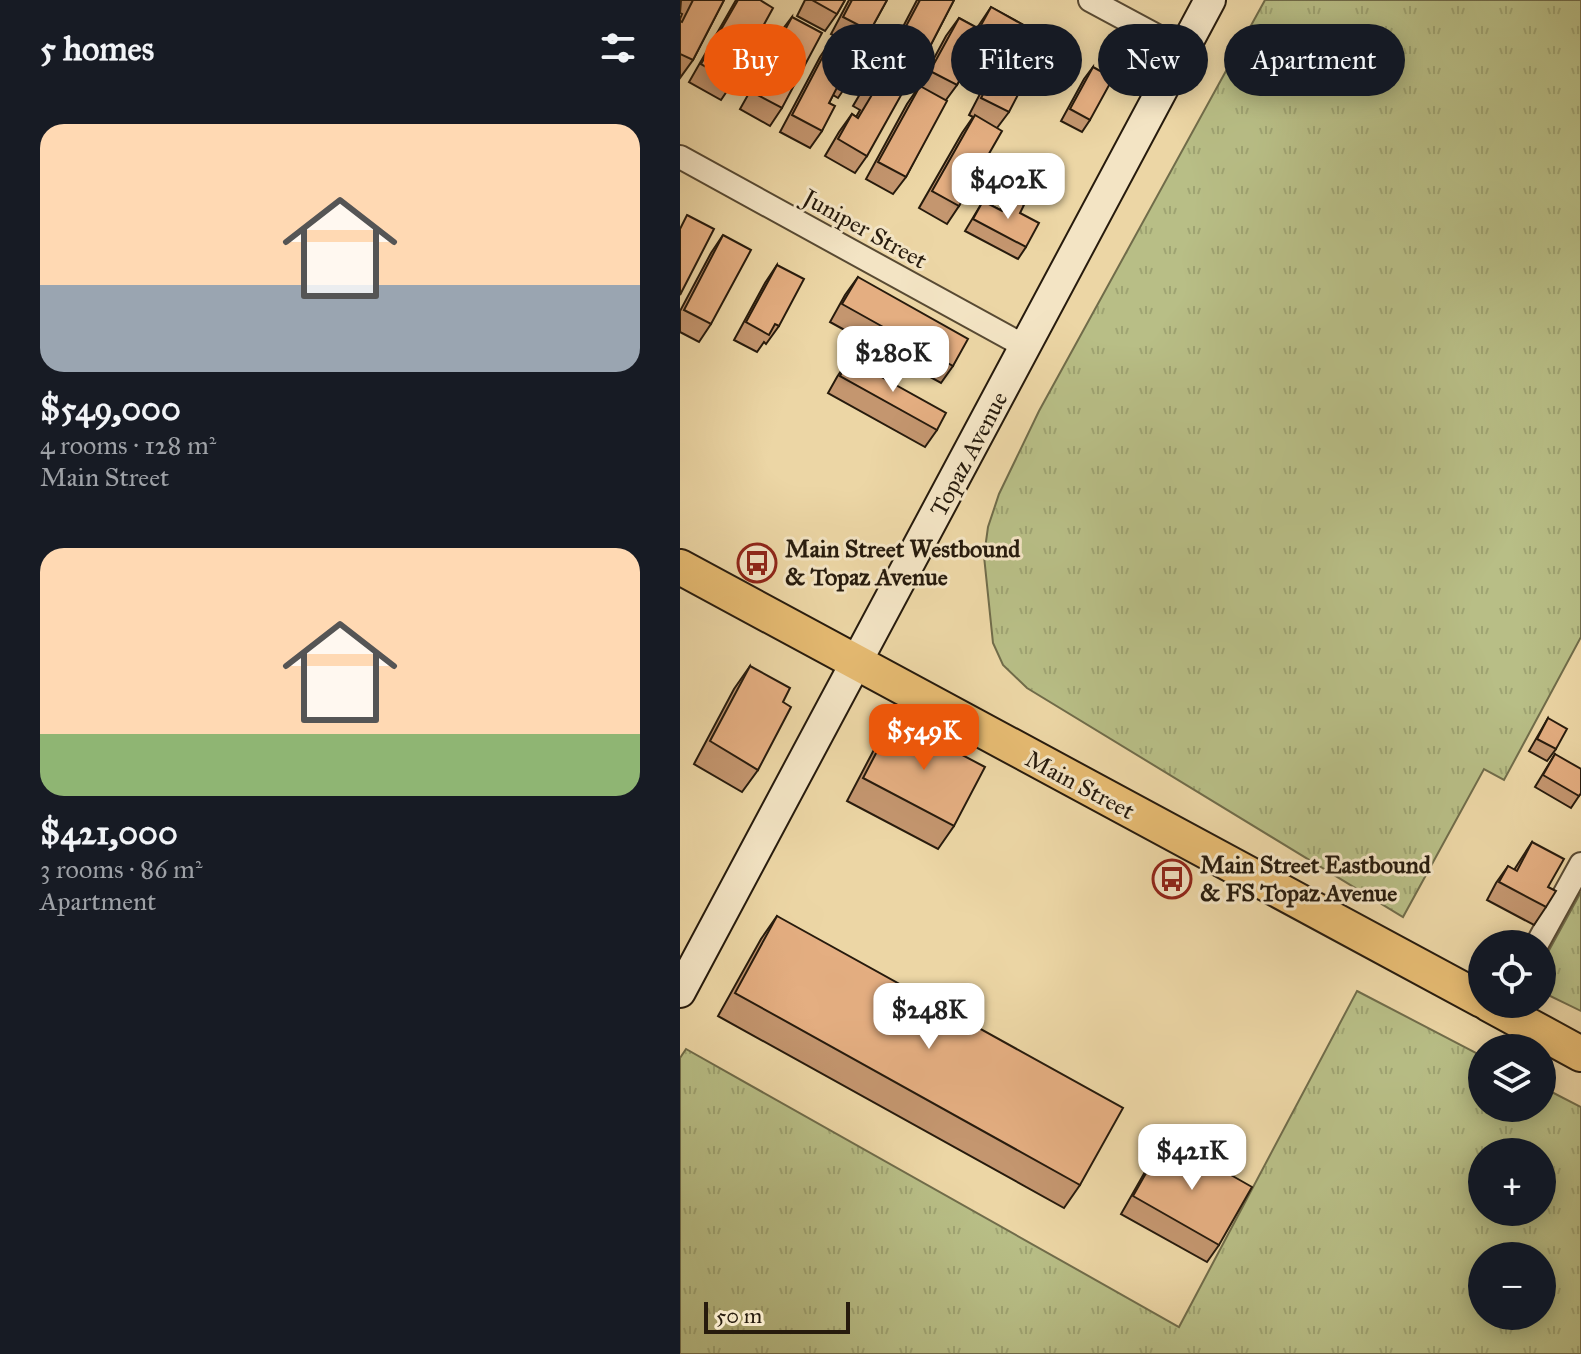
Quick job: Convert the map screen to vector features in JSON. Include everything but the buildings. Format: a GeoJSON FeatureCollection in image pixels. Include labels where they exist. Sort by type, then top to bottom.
{"type":"FeatureCollection","features":[{"type":"Feature","properties":{"kind":"main road","name":"Main Street"},"geometry":{"type":"LineString","coordinates":[[680,567],[1468,991]]}},
{"type":"Feature","properties":{"kind":"main road","name":"Main Street"},"geometry":{"type":"LineString","coordinates":[[1517,1018],[1581,1054]]}},
{"type":"Feature","properties":{"kind":"street"},"geometry":{"type":"LineString","coordinates":[[1090,0],[1135,24]]}},
{"type":"Feature","properties":{"kind":"street","name":"Topaz Avenue"},"geometry":{"type":"LineString","coordinates":[[1197,24],[1210,0]]}},
{"type":"Feature","properties":{"kind":"street","name":"Topaz Avenue"},"geometry":{"type":"LineString","coordinates":[[680,992],[858,665],[1159,96]]}},
{"type":"Feature","properties":{"kind":"street","name":"Juniper Street"},"geometry":{"type":"LineString","coordinates":[[680,157],[1026,347]]}},
{"type":"Feature","properties":{"kind":"street"},"geometry":{"type":"LineString","coordinates":[[1545,930],[1581,864]]}},
{"type":"Feature","properties":{"kind":"green space"},"geometry":{"type":"Polygon","coordinates":[[[1265,0],[1581,0],[1581,637],[1504,780],[1484,769],[1403,917],[1027,688],[1003,665],[993,643],[984,556],[988,527],[999,494],[1039,411],[1224,75],[1224,96],[1405,96],[1405,24],[1252,24],[1265,0]]]}},
{"type":"Feature","properties":{"kind":"green space"},"geometry":{"type":"Polygon","coordinates":[[[1581,892],[1581,1011],[1556,999],[1556,938],[1581,892]]]}},
{"type":"Feature","properties":{"kind":"green space"},"geometry":{"type":"Polygon","coordinates":[[[1357,991],[1468,1049],[1468,1122],[1556,1122],[1556,1094],[1581,1107],[1581,1354],[680,1354],[680,1058],[686,1049],[1179,1327],[1357,991]]]}},
{"type":"Feature","properties":{"kind":"place","name":"Main Street Westbound & Topaz Avenue"},"geometry":{"type":"Point","coordinates":[757,563]}},
{"type":"Feature","properties":{"kind":"place","name":"Main Street Eastbound & FS Topaz Avenue"},"geometry":{"type":"Point","coordinates":[1172,879]}}]}
